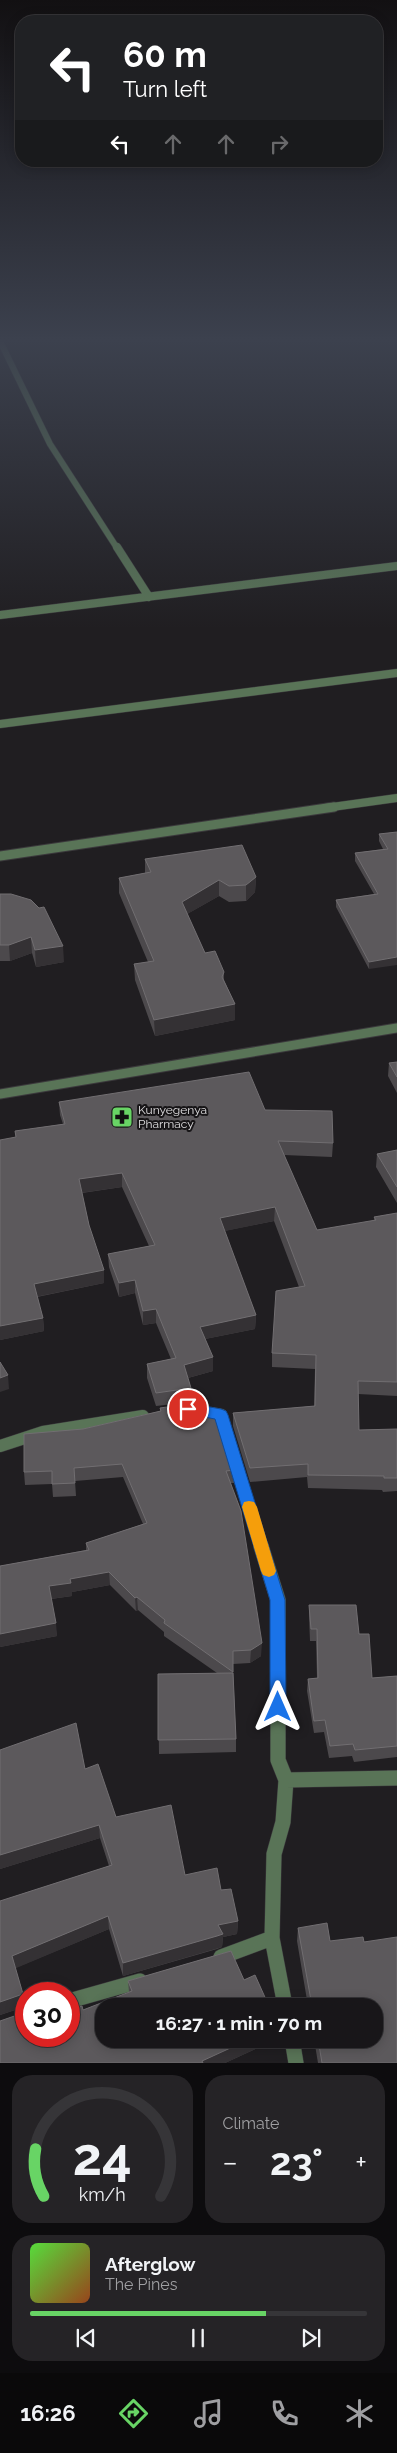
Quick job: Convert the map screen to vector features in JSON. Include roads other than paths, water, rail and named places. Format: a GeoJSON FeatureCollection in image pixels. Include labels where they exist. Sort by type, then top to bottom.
{"type":"FeatureCollection","features":[{"type":"Feature","properties":{"kind":"street"},"geometry":{"type":"LineString","coordinates":[[46,436],[149,597]]}},
{"type":"Feature","properties":{"kind":"street"},"geometry":{"type":"LineString","coordinates":[[0,615],[397,566]]}},
{"type":"Feature","properties":{"kind":"street"},"geometry":{"type":"LineString","coordinates":[[0,724],[397,673]]}},
{"type":"Feature","properties":{"kind":"street"},"geometry":{"type":"LineString","coordinates":[[0,856],[397,798]]}},
{"type":"Feature","properties":{"kind":"street"},"geometry":{"type":"LineString","coordinates":[[0,1094],[397,1028]]}},
{"type":"Feature","properties":{"kind":"street"},"geometry":{"type":"LineString","coordinates":[[0,1446],[43,1432],[188,1409],[221,1415],[278,1600],[278,1760],[286,1780],[283,1822],[274,1854],[272,1938],[283,1998]]}},
{"type":"Feature","properties":{"kind":"street"},"geometry":{"type":"LineString","coordinates":[[286,1780],[380,1780],[397,1778]]}},
{"type":"Feature","properties":{"kind":"street"},"geometry":{"type":"LineString","coordinates":[[210,1960],[272,1938]]}},
{"type":"Feature","properties":{"kind":"street"},"geometry":{"type":"LineString","coordinates":[[80,1998],[154,1977]]}},
{"type":"Feature","properties":{"kind":"street"},"geometry":{"type":"LineString","coordinates":[[294,2048],[296,2063]]}},
{"type":"Feature","properties":{"kind":"place","name":"Kunyegenya Pharmacy"},"geometry":{"type":"Point","coordinates":[122,1117]}}]}
